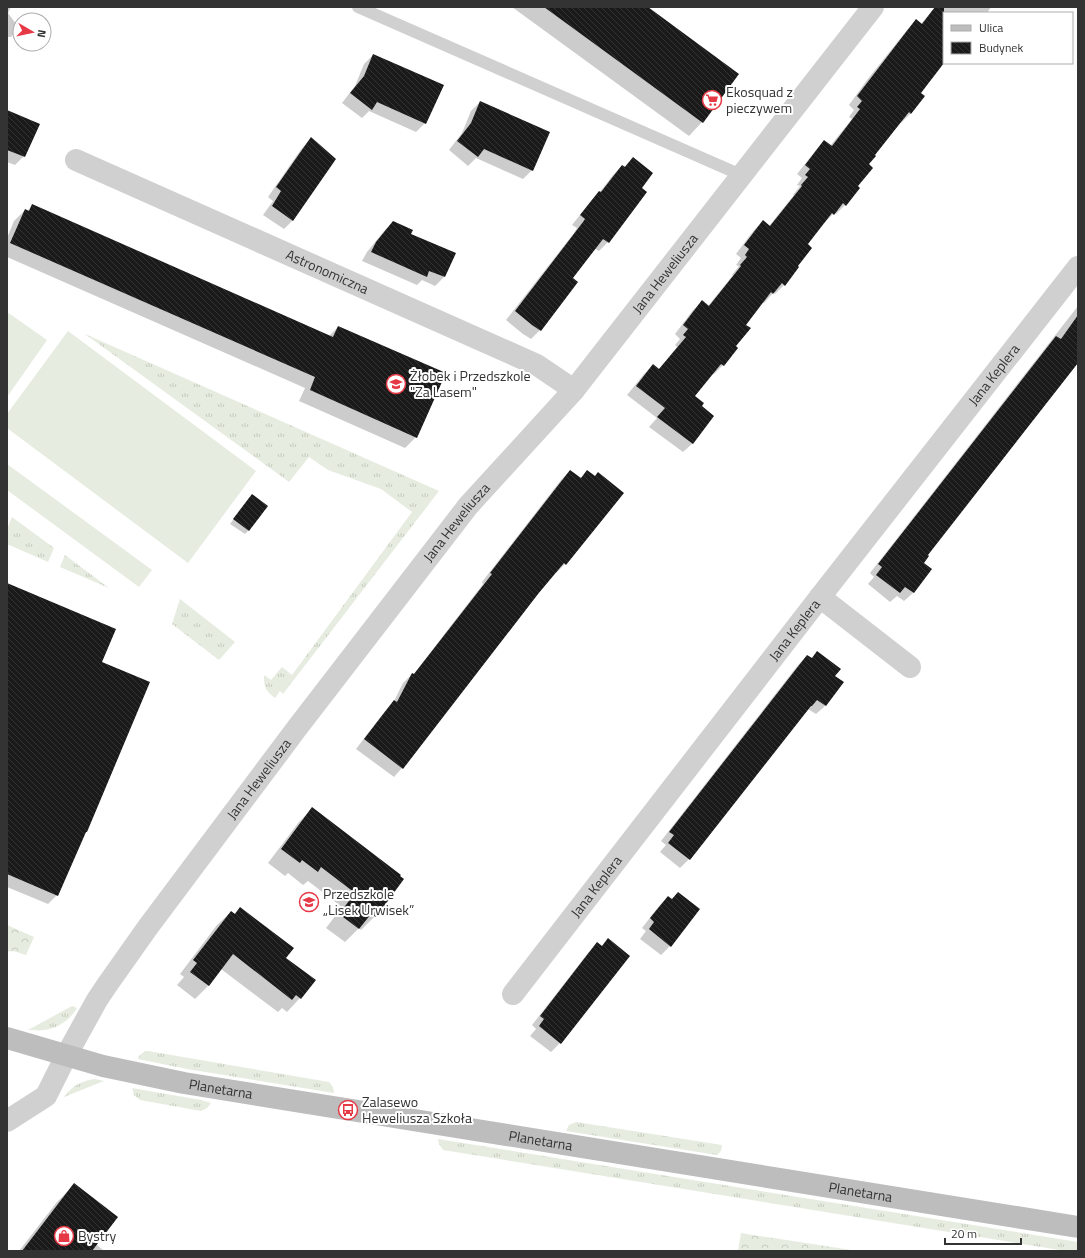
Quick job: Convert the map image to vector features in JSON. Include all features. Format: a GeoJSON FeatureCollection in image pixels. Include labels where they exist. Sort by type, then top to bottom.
{"type":"FeatureCollection","features":[{"type":"Feature","properties":{"kind":"street","name":"Jana Heweliusza"},"geometry":{"type":"LineString","coordinates":[[7,1121],[46,1096],[97,1000],[135,946],[297,728],[468,506],[574,390],[873,7]]}},
{"type":"Feature","properties":{"kind":"street","name":"Astronomiczna"},"geometry":{"type":"LineString","coordinates":[[76,160],[537,365],[574,390]]}},
{"type":"Feature","properties":{"kind":"street","name":"Jana Keplera"},"geometry":{"type":"LineString","coordinates":[[513,994],[820,597],[1078,267]]}},
{"type":"Feature","properties":{"kind":"street"},"geometry":{"type":"LineString","coordinates":[[820,597],[910,668]]}},
{"type":"Feature","properties":{"kind":"street","name":"Planetarna"},"geometry":{"type":"LineString","coordinates":[[7,1038],[110,1068],[184,1083],[1078,1227]]}},
{"type":"Feature","properties":{"kind":"lane"},"geometry":{"type":"LineString","coordinates":[[358,7],[741,175]]}},
{"type":"Feature","properties":{"kind":"green space"},"geometry":{"type":"Polygon","coordinates":[[[7,312],[47,340],[7,397],[7,312]]]}},
{"type":"Feature","properties":{"kind":"green space"},"geometry":{"type":"Polygon","coordinates":[[[68,331],[256,471],[188,563],[7,428],[7,414],[68,331]]]}},
{"type":"Feature","properties":{"kind":"green space"},"geometry":{"type":"Polygon","coordinates":[[[85,334],[439,491],[283,694],[280,691],[275,698],[269,693],[265,685],[264,675],[271,680],[282,667],[292,675],[412,512],[381,489],[328,470],[309,457],[289,482],[85,334]]]}},
{"type":"Feature","properties":{"kind":"green space"},"geometry":{"type":"Polygon","coordinates":[[[7,464],[152,570],[139,587],[7,490],[7,464]]]}},
{"type":"Feature","properties":{"kind":"green space"},"geometry":{"type":"Polygon","coordinates":[[[12,517],[54,548],[48,562],[7,544],[7,529],[12,517]]]}},
{"type":"Feature","properties":{"kind":"green space"},"geometry":{"type":"Polygon","coordinates":[[[65,555],[109,588],[60,567],[65,555]]]}},
{"type":"Feature","properties":{"kind":"green space"},"geometry":{"type":"Polygon","coordinates":[[[180,599],[235,642],[219,660],[172,624],[180,599]]]}},
{"type":"Feature","properties":{"kind":"green space"},"geometry":{"type":"Polygon","coordinates":[[[7,925],[34,937],[26,955],[13,951],[7,952],[7,925]]]}},
{"type":"Feature","properties":{"kind":"green space"},"geometry":{"type":"Polygon","coordinates":[[[72,1006],[77,1008],[67,1020],[59,1025],[45,1030],[28,1030],[72,1006]]]}},
{"type":"Feature","properties":{"kind":"green space"},"geometry":{"type":"Polygon","coordinates":[[[145,1051],[329,1082],[333,1087],[334,1093],[187,1069],[138,1059],[139,1056],[145,1051]]]}},
{"type":"Feature","properties":{"kind":"green space"},"geometry":{"type":"Polygon","coordinates":[[[95,1079],[104,1081],[64,1097],[78,1084],[95,1079]]]}},
{"type":"Feature","properties":{"kind":"green space"},"geometry":{"type":"Polygon","coordinates":[[[132,1088],[211,1103],[207,1108],[201,1111],[140,1100],[134,1095],[132,1088]]]}},
{"type":"Feature","properties":{"kind":"green space"},"geometry":{"type":"Polygon","coordinates":[[[576,1122],[722,1145],[721,1151],[717,1155],[566,1131],[569,1125],[576,1122]]]}},
{"type":"Feature","properties":{"kind":"green space"},"geometry":{"type":"Polygon","coordinates":[[[438,1139],[1078,1242],[1078,1251],[1066,1251],[443,1150],[438,1139]]]}},
{"type":"Feature","properties":{"kind":"green space"},"geometry":{"type":"Polygon","coordinates":[[[741,1233],[753,1235],[858,1251],[738,1251],[741,1233]]]}},
{"type":"Feature","properties":{"kind":"building"},"geometry":{"type":"Polygon","coordinates":[[[544,7],[648,7],[739,74],[703,123],[544,7]]]}},
{"type":"Feature","properties":{"kind":"building"},"geometry":{"type":"Polygon","coordinates":[[[935,7],[944,7],[943,64],[921,93],[925,96],[911,114],[909,112],[875,155],[876,156],[869,164],[873,168],[858,186],[860,188],[846,206],[843,203],[834,215],[832,213],[808,244],[812,248],[785,286],[782,283],[773,294],[771,292],[746,325],[751,328],[736,346],[738,348],[724,366],[721,364],[695,396],[704,403],[702,406],[714,416],[693,444],[657,417],[665,408],[636,386],[653,364],[659,369],[686,337],[683,335],[688,329],[683,325],[702,300],[709,306],[741,266],[740,265],[747,257],[745,255],[749,249],[744,245],[763,220],[770,226],[808,177],[805,175],[810,169],[805,165],[824,140],[832,146],[860,109],[857,107],[862,101],[857,96],[916,19],[922,24],[935,7]]]}},
{"type":"Feature","properties":{"kind":"building"},"geometry":{"type":"Polygon","coordinates":[[[373,54],[444,85],[426,124],[377,102],[372,110],[350,93],[364,76],[373,54]]]}},
{"type":"Feature","properties":{"kind":"building"},"geometry":{"type":"Polygon","coordinates":[[[480,101],[550,132],[533,171],[484,149],[478,157],[457,141],[471,123],[480,101]]]}},
{"type":"Feature","properties":{"kind":"building"},"geometry":{"type":"Polygon","coordinates":[[[7,110],[40,124],[25,157],[7,150],[7,110]]]}},
{"type":"Feature","properties":{"kind":"building"},"geometry":{"type":"Polygon","coordinates":[[[311,137],[336,159],[293,221],[272,206],[281,191],[276,187],[311,137]]]}},
{"type":"Feature","properties":{"kind":"building"},"geometry":{"type":"Polygon","coordinates":[[[633,157],[653,173],[642,188],[647,192],[609,243],[603,239],[573,278],[578,282],[541,331],[515,311],[583,222],[585,219],[580,215],[599,191],[601,192],[622,165],[625,167],[633,157]]]}},
{"type":"Feature","properties":{"kind":"building"},"geometry":{"type":"Polygon","coordinates":[[[32,204],[333,337],[338,326],[446,373],[417,438],[310,390],[315,377],[10,243],[25,209],[29,211],[32,204]]]}},
{"type":"Feature","properties":{"kind":"building"},"geometry":{"type":"Polygon","coordinates":[[[393,221],[413,230],[411,234],[456,253],[445,277],[429,271],[427,277],[371,252],[376,242],[393,221]]]}},
{"type":"Feature","properties":{"kind":"building"},"geometry":{"type":"Polygon","coordinates":[[[1078,315],[1078,363],[928,555],[929,556],[924,563],[932,569],[914,593],[905,587],[900,593],[876,575],[882,567],[878,564],[1056,336],[1061,339],[1078,315]]]}},
{"type":"Feature","properties":{"kind":"building"},"geometry":{"type":"Polygon","coordinates":[[[570,470],[581,478],[587,470],[595,476],[598,472],[624,493],[566,565],[564,563],[538,594],[403,769],[364,739],[394,700],[397,702],[412,673],[414,674],[492,574],[490,573],[570,470]]]}},
{"type":"Feature","properties":{"kind":"building"},"geometry":{"type":"Polygon","coordinates":[[[252,494],[268,506],[249,531],[233,519],[252,494]]]}},
{"type":"Feature","properties":{"kind":"building"},"geometry":{"type":"Polygon","coordinates":[[[7,583],[116,629],[102,662],[150,682],[87,832],[58,896],[7,874],[7,583]]]}},
{"type":"Feature","properties":{"kind":"building"},"geometry":{"type":"Polygon","coordinates":[[[817,651],[841,669],[835,676],[844,682],[826,706],[817,700],[811,706],[690,860],[668,843],[674,835],[669,832],[807,655],[812,658],[817,651]]]}},
{"type":"Feature","properties":{"kind":"building"},"geometry":{"type":"Polygon","coordinates":[[[312,807],[401,875],[400,876],[404,879],[376,917],[371,914],[359,929],[339,914],[355,893],[321,867],[318,872],[302,860],[300,863],[281,849],[312,807]]]}},
{"type":"Feature","properties":{"kind":"building"},"geometry":{"type":"Polygon","coordinates":[[[678,892],[700,909],[671,947],[649,929],[654,922],[650,918],[668,896],[672,899],[678,892]]]}},
{"type":"Feature","properties":{"kind":"building"},"geometry":{"type":"Polygon","coordinates":[[[240,907],[294,948],[286,958],[316,980],[301,999],[296,995],[292,1000],[233,954],[209,986],[190,972],[197,963],[193,960],[231,911],[235,914],[240,907]]]}},
{"type":"Feature","properties":{"kind":"building"},"geometry":{"type":"Polygon","coordinates":[[[608,938],[630,956],[561,1044],[539,1026],[544,1019],[540,1016],[597,942],[602,946],[608,938]]]}},
{"type":"Feature","properties":{"kind":"building"},"geometry":{"type":"Polygon","coordinates":[[[74,1183],[118,1217],[92,1251],[22,1251],[74,1183]]]}},
{"type":"Feature","properties":{"kind":"place","name":"Ekosquad z pieczywem"},"geometry":{"type":"Point","coordinates":[712,100]}},
{"type":"Feature","properties":{"kind":"place","name":"Żłobek i Przedszkole \"Za Lasem\""},"geometry":{"type":"Point","coordinates":[396,384]}},
{"type":"Feature","properties":{"kind":"place","name":"Przedszkole „Lisek Urwisek”"},"geometry":{"type":"Point","coordinates":[309,902]}},
{"type":"Feature","properties":{"kind":"place","name":"Zalasewo Heweliusza Szkoła"},"geometry":{"type":"Point","coordinates":[348,1110]}},
{"type":"Feature","properties":{"kind":"place","name":"Bystry"},"geometry":{"type":"Point","coordinates":[64,1236]}}]}
